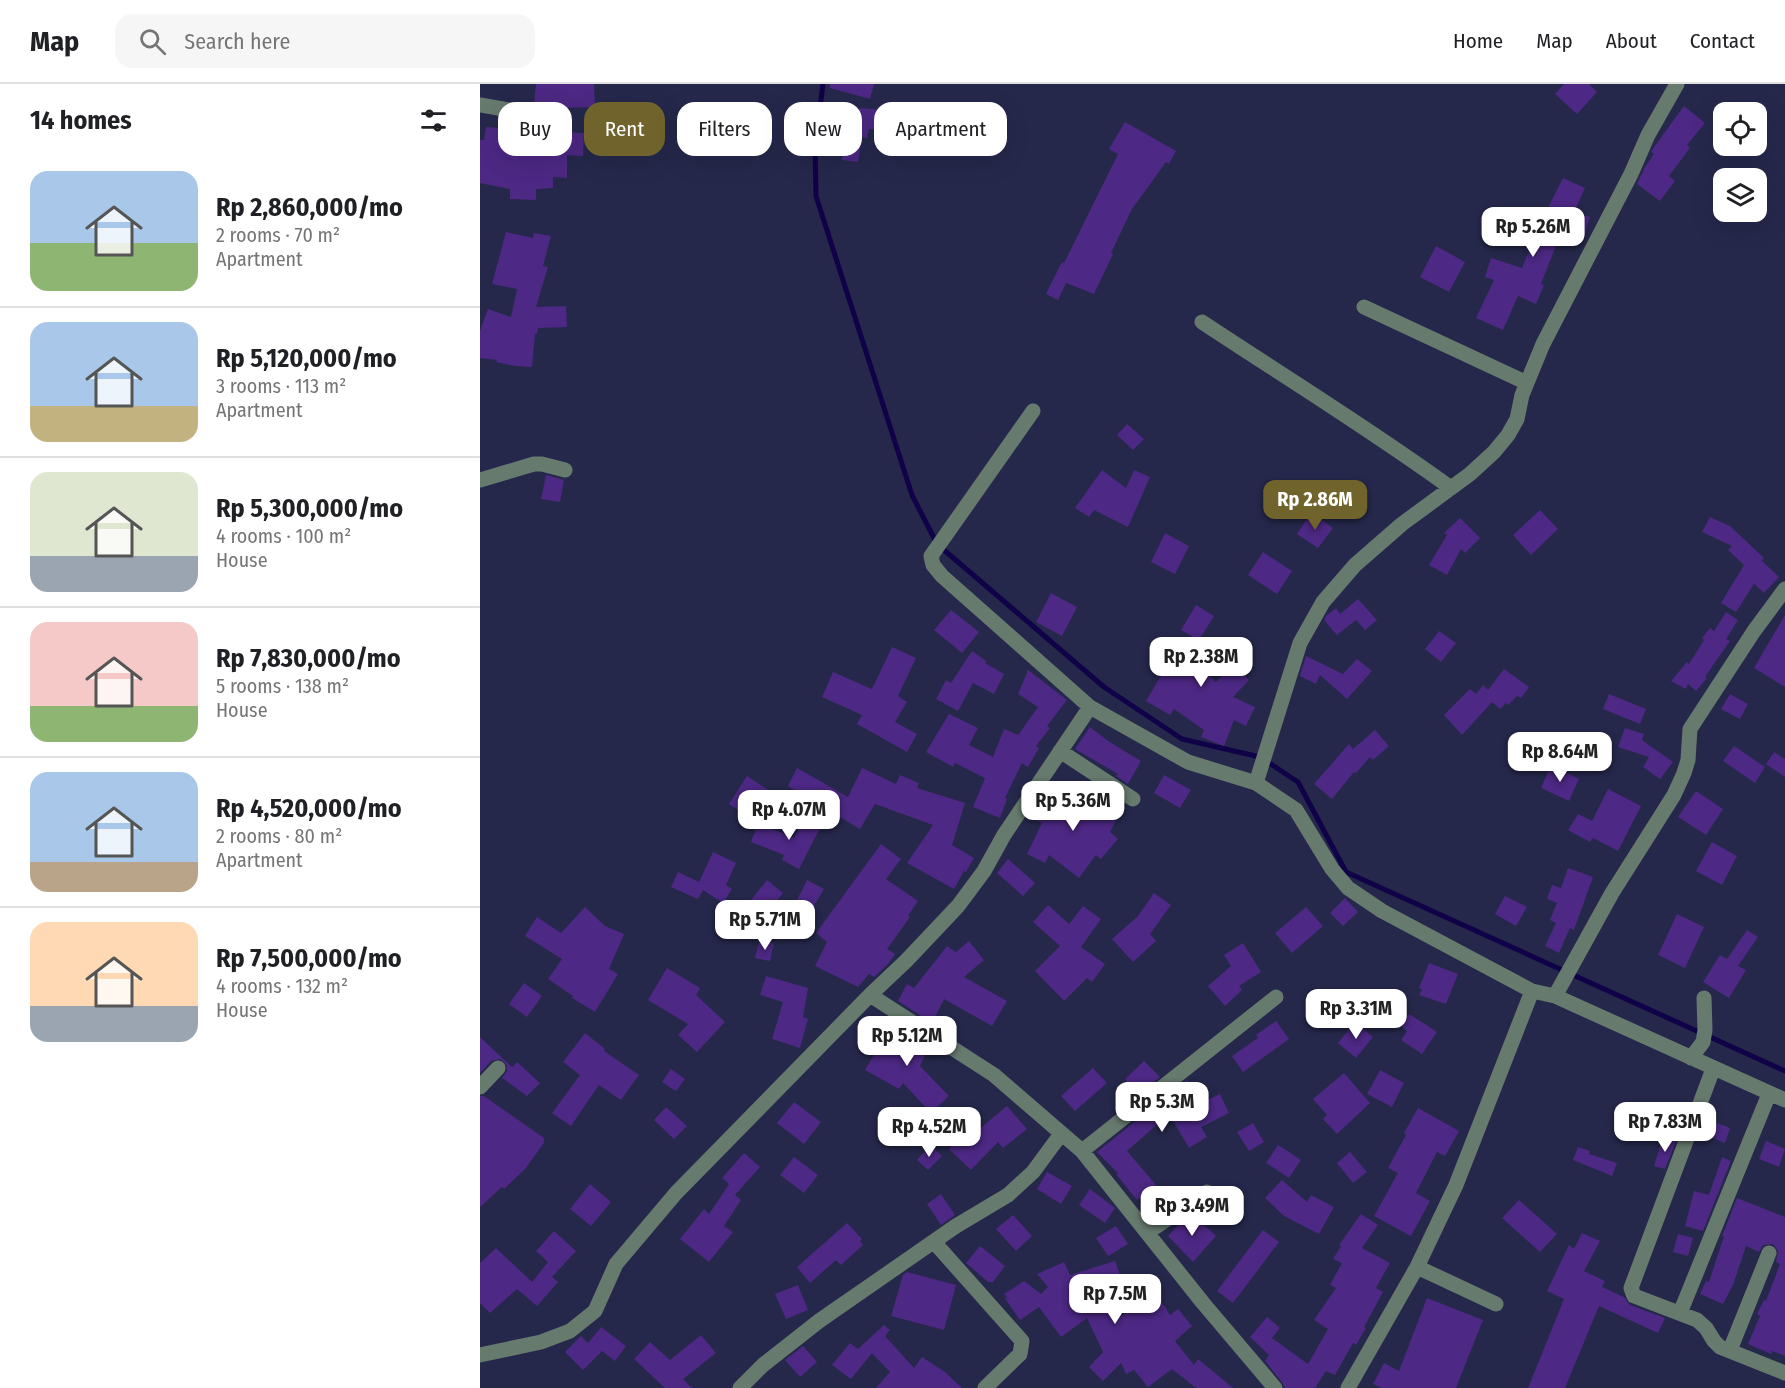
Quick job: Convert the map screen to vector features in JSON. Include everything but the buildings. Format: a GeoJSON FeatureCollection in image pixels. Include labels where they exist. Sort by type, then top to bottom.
{"type":"FeatureCollection","features":[{"type":"Feature","properties":{"kind":"street"},"geometry":{"type":"LineString","coordinates":[[1257,780],[1300,643],[1323,602],[1355,565],[1402,524],[1451,488],[1494,452],[1508,435],[1517,419],[1522,395],[1543,344],[1676,84]]}},
{"type":"Feature","properties":{"kind":"street"},"geometry":{"type":"LineString","coordinates":[[480,105],[498,108]]}},
{"type":"Feature","properties":{"kind":"street"},"geometry":{"type":"LineString","coordinates":[[1364,307],[1527,384]]}},
{"type":"Feature","properties":{"kind":"street"},"geometry":{"type":"LineString","coordinates":[[1202,322],[1341,413],[1367,427],[1451,488]]}},
{"type":"Feature","properties":{"kind":"street"},"geometry":{"type":"LineString","coordinates":[[1033,411],[931,555],[933,565],[942,576],[1090,707],[1188,762],[1257,780],[1296,810],[1332,869],[1347,888],[1382,912],[1532,991],[1557,993],[1713,1069],[1785,1100]]}},
{"type":"Feature","properties":{"kind":"street"},"geometry":{"type":"LineString","coordinates":[[480,480],[534,464],[565,470]]}},
{"type":"Feature","properties":{"kind":"street"},"geometry":{"type":"LineString","coordinates":[[1557,993],[1612,893],[1674,795],[1688,760],[1690,729],[1754,631],[1785,589]]}},
{"type":"Feature","properties":{"kind":"street"},"geometry":{"type":"LineString","coordinates":[[480,1355],[541,1342],[570,1331],[595,1311],[616,1264],[676,1193],[958,906],[984,871],[1004,835],[1090,707]]}},
{"type":"Feature","properties":{"kind":"street"},"geometry":{"type":"LineString","coordinates":[[1059,751],[1133,799]]}},
{"type":"Feature","properties":{"kind":"street"},"geometry":{"type":"LineString","coordinates":[[1348,1388],[1417,1267],[1464,1166],[1532,991]]}},
{"type":"Feature","properties":{"kind":"street"},"geometry":{"type":"LineString","coordinates":[[870,995],[994,1075],[1082,1151],[1203,1303],[1275,1388]]}},
{"type":"Feature","properties":{"kind":"street"},"geometry":{"type":"LineString","coordinates":[[1082,1151],[1276,997]]}},
{"type":"Feature","properties":{"kind":"street"},"geometry":{"type":"LineString","coordinates":[[1691,1058],[1704,1036],[1704,998]]}},
{"type":"Feature","properties":{"kind":"street"},"geometry":{"type":"LineString","coordinates":[[480,1087],[498,1068]]}},
{"type":"Feature","properties":{"kind":"street"},"geometry":{"type":"LineString","coordinates":[[1713,1069],[1630,1286],[1634,1296],[1701,1323],[1717,1344],[1724,1349],[1785,1373]]}},
{"type":"Feature","properties":{"kind":"street"},"geometry":{"type":"LineString","coordinates":[[1680,1313],[1769,1094]]}},
{"type":"Feature","properties":{"kind":"street"},"geometry":{"type":"LineString","coordinates":[[740,1388],[763,1365],[804,1333],[956,1226],[1008,1194],[1033,1172],[1061,1134]]}},
{"type":"Feature","properties":{"kind":"street"},"geometry":{"type":"LineString","coordinates":[[1148,1232],[1207,1192]]}},
{"type":"Feature","properties":{"kind":"street"},"geometry":{"type":"LineString","coordinates":[[934,1242],[1022,1341],[1020,1354],[985,1388]]}},
{"type":"Feature","properties":{"kind":"street"},"geometry":{"type":"LineString","coordinates":[[1731,1350],[1769,1253]]}},
{"type":"Feature","properties":{"kind":"street"},"geometry":{"type":"LineString","coordinates":[[1417,1267],[1496,1304]]}},
{"type":"Feature","properties":{"kind":"waterway"},"geometry":{"type":"LineString","coordinates":[[823,84],[815,148],[816,196],[912,495],[937,544],[1104,687],[1182,739],[1260,757],[1298,782],[1346,872],[1785,1071]]}}]}
